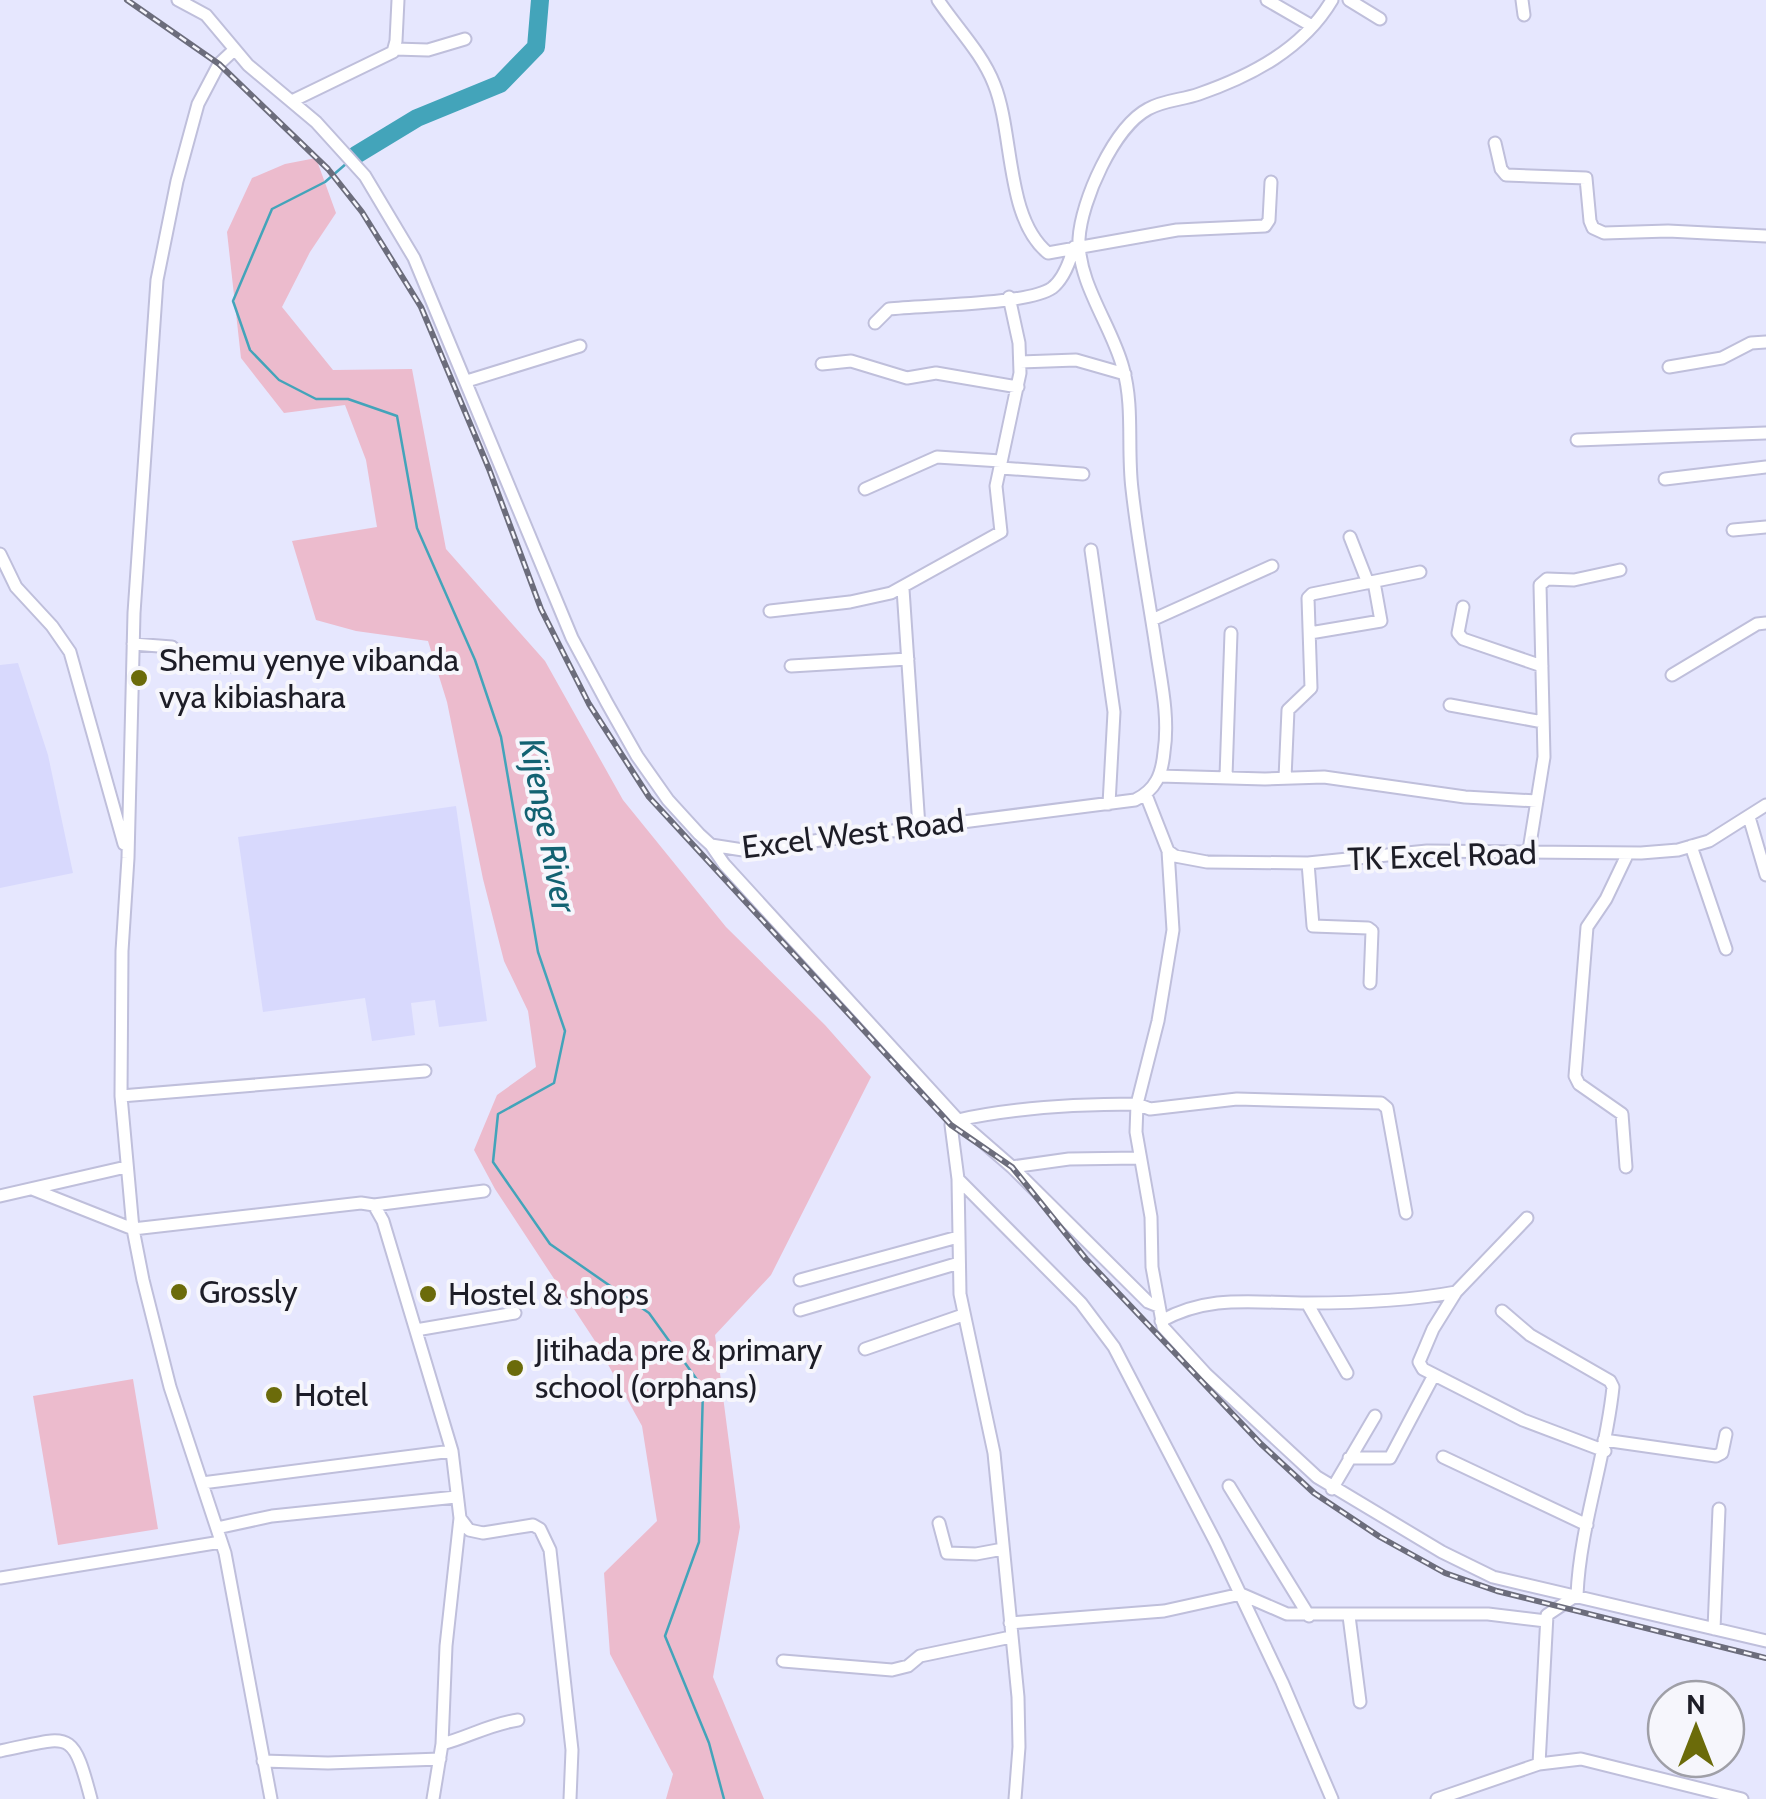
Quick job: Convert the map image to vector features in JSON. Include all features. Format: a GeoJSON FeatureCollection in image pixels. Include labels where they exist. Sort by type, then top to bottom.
{"type":"FeatureCollection","features":[{"type":"Feature","properties":{"kind":"street","name":"Excel West Road"},"geometry":{"type":"LineString","coordinates":[[178,0],[197,4],[234,50],[344,149],[365,176],[414,258],[572,638],[637,756],[668,800],[712,846],[743,850],[1109,804],[1146,795]]}},
{"type":"Feature","properties":{"kind":"street"},"geometry":{"type":"LineString","coordinates":[[395,49],[398,0]]}},
{"type":"Feature","properties":{"kind":"street"},"geometry":{"type":"LineString","coordinates":[[938,0],[978,55],[996,88],[1018,195],[1038,244],[1051,254],[1177,230],[1265,226],[1271,182]]}},
{"type":"Feature","properties":{"kind":"street"},"geometry":{"type":"LineString","coordinates":[[1268,0],[1312,26]]}},
{"type":"Feature","properties":{"kind":"street"},"geometry":{"type":"LineString","coordinates":[[875,323],[889,309],[949,306],[1050,288],[1061,278],[1077,247],[1093,186],[1113,148],[1137,116],[1156,104],[1201,94],[1246,76],[1298,42],[1332,0]]}},
{"type":"Feature","properties":{"kind":"street"},"geometry":{"type":"LineString","coordinates":[[1349,0],[1380,20]]}},
{"type":"Feature","properties":{"kind":"street"},"geometry":{"type":"LineString","coordinates":[[1522,0],[1524,15]]}},
{"type":"Feature","properties":{"kind":"street"},"geometry":{"type":"LineString","coordinates":[[292,100],[395,49],[428,50],[465,39]]}},
{"type":"Feature","properties":{"kind":"street"},"geometry":{"type":"LineString","coordinates":[[234,50],[219,64],[198,104],[160,257],[133,644],[121,1096],[133,1229],[170,1387],[222,1542],[271,1799]]}},
{"type":"Feature","properties":{"kind":"street"},"geometry":{"type":"LineString","coordinates":[[1496,143],[1500,170],[1506,175],[1586,178],[1590,221],[1595,230],[1766,236]]}},
{"type":"Feature","properties":{"kind":"street"},"geometry":{"type":"LineString","coordinates":[[1077,247],[1124,374],[1132,494],[1165,717],[1159,776],[1146,795],[1168,851],[1173,930],[1158,1022],[1137,1104],[1139,1158],[1151,1217],[1160,1321],[1206,1374],[1272,1438],[1332,1488],[1409,1534],[1493,1577],[1766,1641]]}},
{"type":"Feature","properties":{"kind":"street"},"geometry":{"type":"LineString","coordinates":[[770,611],[854,602],[904,588],[1001,532],[996,492],[1020,362],[1010,298]]}},
{"type":"Feature","properties":{"kind":"street"},"geometry":{"type":"LineString","coordinates":[[1669,367],[1722,358],[1751,343],[1766,342]]}},
{"type":"Feature","properties":{"kind":"street"},"geometry":{"type":"LineString","coordinates":[[467,381],[580,346]]}},
{"type":"Feature","properties":{"kind":"street"},"geometry":{"type":"LineString","coordinates":[[1020,362],[1076,360],[1124,374]]}},
{"type":"Feature","properties":{"kind":"street"},"geometry":{"type":"LineString","coordinates":[[822,364],[850,362],[907,378],[932,373],[1018,387]]}},
{"type":"Feature","properties":{"kind":"street"},"geometry":{"type":"LineString","coordinates":[[1576,440],[1766,433]]}},
{"type":"Feature","properties":{"kind":"street"},"geometry":{"type":"LineString","coordinates":[[865,488],[938,457],[1084,474]]}},
{"type":"Feature","properties":{"kind":"street"},"geometry":{"type":"LineString","coordinates":[[1665,479],[1766,467]]}},
{"type":"Feature","properties":{"kind":"street"},"geometry":{"type":"LineString","coordinates":[[1733,530],[1766,527]]}},
{"type":"Feature","properties":{"kind":"street"},"geometry":{"type":"LineString","coordinates":[[1310,633],[1380,621],[1371,582],[1350,537]]}},
{"type":"Feature","properties":{"kind":"street"},"geometry":{"type":"LineString","coordinates":[[1091,550],[1114,712],[1109,804]]}},
{"type":"Feature","properties":{"kind":"street"},"geometry":{"type":"LineString","coordinates":[[0,554],[16,587],[70,652],[128,858]]}},
{"type":"Feature","properties":{"kind":"street"},"geometry":{"type":"LineString","coordinates":[[1152,620],[1272,566]]}},
{"type":"Feature","properties":{"kind":"street"},"geometry":{"type":"LineString","coordinates":[[1529,850],[1544,757],[1541,581],[1574,580],[1620,570]]}},
{"type":"Feature","properties":{"kind":"street"},"geometry":{"type":"LineString","coordinates":[[1285,778],[1288,710],[1311,688],[1308,601],[1312,594],[1420,572]]}},
{"type":"Feature","properties":{"kind":"street"},"geometry":{"type":"LineString","coordinates":[[904,588],[919,827]]}},
{"type":"Feature","properties":{"kind":"street"},"geometry":{"type":"LineString","coordinates":[[1463,607],[1458,633],[1462,639],[1542,666]]}},
{"type":"Feature","properties":{"kind":"street"},"geometry":{"type":"LineString","coordinates":[[1672,674],[1757,624],[1766,623]]}},
{"type":"Feature","properties":{"kind":"street"},"geometry":{"type":"LineString","coordinates":[[1226,776],[1231,633]]}},
{"type":"Feature","properties":{"kind":"street"},"geometry":{"type":"LineString","coordinates":[[133,644],[172,648],[181,659],[195,666],[236,666]]}},
{"type":"Feature","properties":{"kind":"street"},"geometry":{"type":"LineString","coordinates":[[791,666],[908,659]]}},
{"type":"Feature","properties":{"kind":"street"},"geometry":{"type":"LineString","coordinates":[[1450,704],[1543,722]]}},
{"type":"Feature","properties":{"kind":"street"},"geometry":{"type":"LineString","coordinates":[[1159,776],[1324,776],[1434,793],[1537,801]]}},
{"type":"Feature","properties":{"kind":"street","name":"TK Excel Road"},"geometry":{"type":"LineString","coordinates":[[1168,851],[1206,862],[1308,862],[1426,850],[1678,850],[1709,841],[1766,805]]}},
{"type":"Feature","properties":{"kind":"street"},"geometry":{"type":"LineString","coordinates":[[1749,817],[1766,874]]}},
{"type":"Feature","properties":{"kind":"street"},"geometry":{"type":"LineString","coordinates":[[712,846],[954,1123],[1012,1167],[1148,1302],[1158,1306]]}},
{"type":"Feature","properties":{"kind":"street"},"geometry":{"type":"LineString","coordinates":[[1691,846],[1726,950]]}},
{"type":"Feature","properties":{"kind":"street"},"geometry":{"type":"LineString","coordinates":[[1626,1167],[1622,1114],[1579,1084],[1575,1076],[1588,922],[1606,899],[1628,853]]}},
{"type":"Feature","properties":{"kind":"street"},"geometry":{"type":"LineString","coordinates":[[1308,862],[1313,926],[1368,928],[1372,932],[1370,983]]}},
{"type":"Feature","properties":{"kind":"street"},"geometry":{"type":"LineString","coordinates":[[121,1096],[424,1071]]}},
{"type":"Feature","properties":{"kind":"street"},"geometry":{"type":"LineString","coordinates":[[954,1123],[1025,1106],[1047,1109],[1137,1104],[1156,1108],[1236,1099],[1381,1103],[1386,1108],[1406,1212]]}},
{"type":"Feature","properties":{"kind":"street"},"geometry":{"type":"LineString","coordinates":[[954,1123],[963,1315],[994,1453],[1004,1549],[1020,1748],[1014,1799]]}},
{"type":"Feature","properties":{"kind":"street"},"geometry":{"type":"LineString","coordinates":[[1012,1167],[1069,1158],[1139,1158]]}},
{"type":"Feature","properties":{"kind":"street"},"geometry":{"type":"LineString","coordinates":[[0,1196],[126,1166]]}},
{"type":"Feature","properties":{"kind":"street"},"geometry":{"type":"LineString","coordinates":[[958,1179],[1080,1303],[1114,1347],[1241,1594],[1332,1799]]}},
{"type":"Feature","properties":{"kind":"street"},"geometry":{"type":"LineString","coordinates":[[32,1189],[133,1229],[484,1191]]}},
{"type":"Feature","properties":{"kind":"street"},"geometry":{"type":"LineString","coordinates":[[374,1205],[452,1450],[460,1518],[446,1646],[442,1744],[433,1799]]}},
{"type":"Feature","properties":{"kind":"street"},"geometry":{"type":"LineString","coordinates":[[1527,1218],[1456,1292],[1420,1358],[1420,1366],[1523,1420],[1604,1446],[1716,1456],[1724,1450],[1726,1434]]}},
{"type":"Feature","properties":{"kind":"street"},"geometry":{"type":"LineString","coordinates":[[800,1280],[958,1236]]}},
{"type":"Feature","properties":{"kind":"street"},"geometry":{"type":"LineString","coordinates":[[800,1310],[959,1263]]}},
{"type":"Feature","properties":{"kind":"street"},"geometry":{"type":"LineString","coordinates":[[1160,1321],[1210,1302],[1307,1303],[1456,1292]]}},
{"type":"Feature","properties":{"kind":"street"},"geometry":{"type":"LineString","coordinates":[[1307,1303],[1347,1373]]}},
{"type":"Feature","properties":{"kind":"street"},"geometry":{"type":"LineString","coordinates":[[1502,1311],[1530,1334],[1612,1384],[1604,1446],[1579,1554],[1577,1595]]}},
{"type":"Feature","properties":{"kind":"street"},"geometry":{"type":"LineString","coordinates":[[416,1330],[515,1313]]}},
{"type":"Feature","properties":{"kind":"street"},"geometry":{"type":"LineString","coordinates":[[865,1349],[963,1315]]}},
{"type":"Feature","properties":{"kind":"street"},"geometry":{"type":"LineString","coordinates":[[1348,1458],[1390,1458],[1434,1375]]}},
{"type":"Feature","properties":{"kind":"street"},"geometry":{"type":"LineString","coordinates":[[1332,1488],[1375,1416]]}},
{"type":"Feature","properties":{"kind":"street"},"geometry":{"type":"LineString","coordinates":[[202,1483],[452,1450]]}},
{"type":"Feature","properties":{"kind":"street"},"geometry":{"type":"LineString","coordinates":[[1442,1457],[1587,1525]]}},
{"type":"Feature","properties":{"kind":"street"},"geometry":{"type":"LineString","coordinates":[[1229,1486],[1309,1616]]}},
{"type":"Feature","properties":{"kind":"street"},"geometry":{"type":"LineString","coordinates":[[217,1528],[272,1516],[456,1496]]}},
{"type":"Feature","properties":{"kind":"street"},"geometry":{"type":"LineString","coordinates":[[1714,1629],[1719,1509]]}},
{"type":"Feature","properties":{"kind":"street"},"geometry":{"type":"LineString","coordinates":[[460,1518],[469,1530],[483,1533],[532,1525],[540,1528],[546,1539],[570,1731],[570,1799]]}},
{"type":"Feature","properties":{"kind":"street"},"geometry":{"type":"LineString","coordinates":[[939,1522],[947,1553],[976,1554],[1004,1549]]}},
{"type":"Feature","properties":{"kind":"street"},"geometry":{"type":"LineString","coordinates":[[0,1578],[222,1542]]}},
{"type":"Feature","properties":{"kind":"street"},"geometry":{"type":"LineString","coordinates":[[783,1661],[892,1670],[908,1666],[920,1656],[1011,1630],[1164,1611],[1241,1594],[1275,1611],[1309,1616],[1488,1614],[1546,1621]]}},
{"type":"Feature","properties":{"kind":"street"},"geometry":{"type":"LineString","coordinates":[[1539,1764],[1546,1621],[1550,1612],[1577,1595]]}},
{"type":"Feature","properties":{"kind":"street"},"geometry":{"type":"LineString","coordinates":[[1349,1616],[1360,1702]]}},
{"type":"Feature","properties":{"kind":"street"},"geometry":{"type":"LineString","coordinates":[[442,1744],[471,1737],[495,1723],[518,1720]]}},
{"type":"Feature","properties":{"kind":"street"},"geometry":{"type":"LineString","coordinates":[[0,1751],[51,1740],[71,1745],[79,1754],[92,1799]]}},
{"type":"Feature","properties":{"kind":"street"},"geometry":{"type":"LineString","coordinates":[[263,1760],[328,1763],[440,1758]]}},
{"type":"Feature","properties":{"kind":"street"},"geometry":{"type":"LineString","coordinates":[[1437,1799],[1539,1764],[1581,1759],[1742,1799]]}},
{"type":"Feature","properties":{"kind":"shaded area"},"geometry":{"type":"Polygon","coordinates":[[[316,158],[336,213],[310,252],[282,307],[333,370],[412,369],[446,549],[545,661],[623,800],[726,927],[825,1025],[871,1077],[771,1275],[715,1335],[740,1527],[713,1677],[764,1799],[666,1799],[673,1774],[610,1654],[604,1573],[657,1521],[642,1426],[595,1341],[495,1189],[474,1150],[497,1095],[536,1067],[528,1011],[504,961],[483,879],[447,702],[428,641],[356,631],[316,620],[292,541],[377,527],[366,460],[345,405],[284,413],[241,358],[227,232],[252,178],[285,164],[316,158]]]}},
{"type":"Feature","properties":{"kind":"shaded area"},"geometry":{"type":"Polygon","coordinates":[[[18,663],[48,755],[73,873],[0,888],[0,665],[18,663]]]}},
{"type":"Feature","properties":{"kind":"shaded area"},"geometry":{"type":"Polygon","coordinates":[[[456,806],[487,1021],[439,1027],[435,1000],[411,1003],[415,1035],[372,1041],[365,998],[263,1012],[238,837],[456,806]]]}},
{"type":"Feature","properties":{"kind":"shaded area"},"geometry":{"type":"Polygon","coordinates":[[[133,1379],[158,1529],[58,1545],[33,1396],[133,1379]]]}},
{"type":"Feature","properties":{"kind":"waterway","name":"Kijenge River"},"geometry":{"type":"LineString","coordinates":[[356,155],[417,118],[500,84],[536,47],[540,0]]}},
{"type":"Feature","properties":{"kind":"waterway","name":"Kijenge River"},"geometry":{"type":"LineString","coordinates":[[347,163],[325,182],[272,209],[233,301],[250,350],[279,380],[316,399],[348,399],[397,416],[417,528],[475,660],[501,737],[538,952],[565,1031],[554,1083],[498,1114],[493,1162],[550,1244],[649,1313],[703,1388],[699,1542],[665,1636],[709,1743],[724,1799]]}},
{"type":"Feature","properties":{"kind":"railway"},"geometry":{"type":"LineString","coordinates":[[127,0],[219,64],[328,169],[362,212],[421,307],[489,469],[541,609],[589,704],[649,797],[951,1125],[1012,1167],[1086,1259],[1261,1444],[1314,1493],[1380,1537],[1445,1573],[1497,1591],[1766,1658]]}},
{"type":"Feature","properties":{"kind":"place","name":"Shemu yenye vibanda vya kibiashara"},"geometry":{"type":"Point","coordinates":[139,678]}},
{"type":"Feature","properties":{"kind":"place","name":"Grossly"},"geometry":{"type":"Point","coordinates":[179,1292]}},
{"type":"Feature","properties":{"kind":"place","name":"Hostel & shops"},"geometry":{"type":"Point","coordinates":[428,1294]}},
{"type":"Feature","properties":{"kind":"place","name":"Jitihada pre & primary school (orphans)"},"geometry":{"type":"Point","coordinates":[515,1368]}},
{"type":"Feature","properties":{"kind":"place","name":"Hotel"},"geometry":{"type":"Point","coordinates":[274,1395]}}]}
